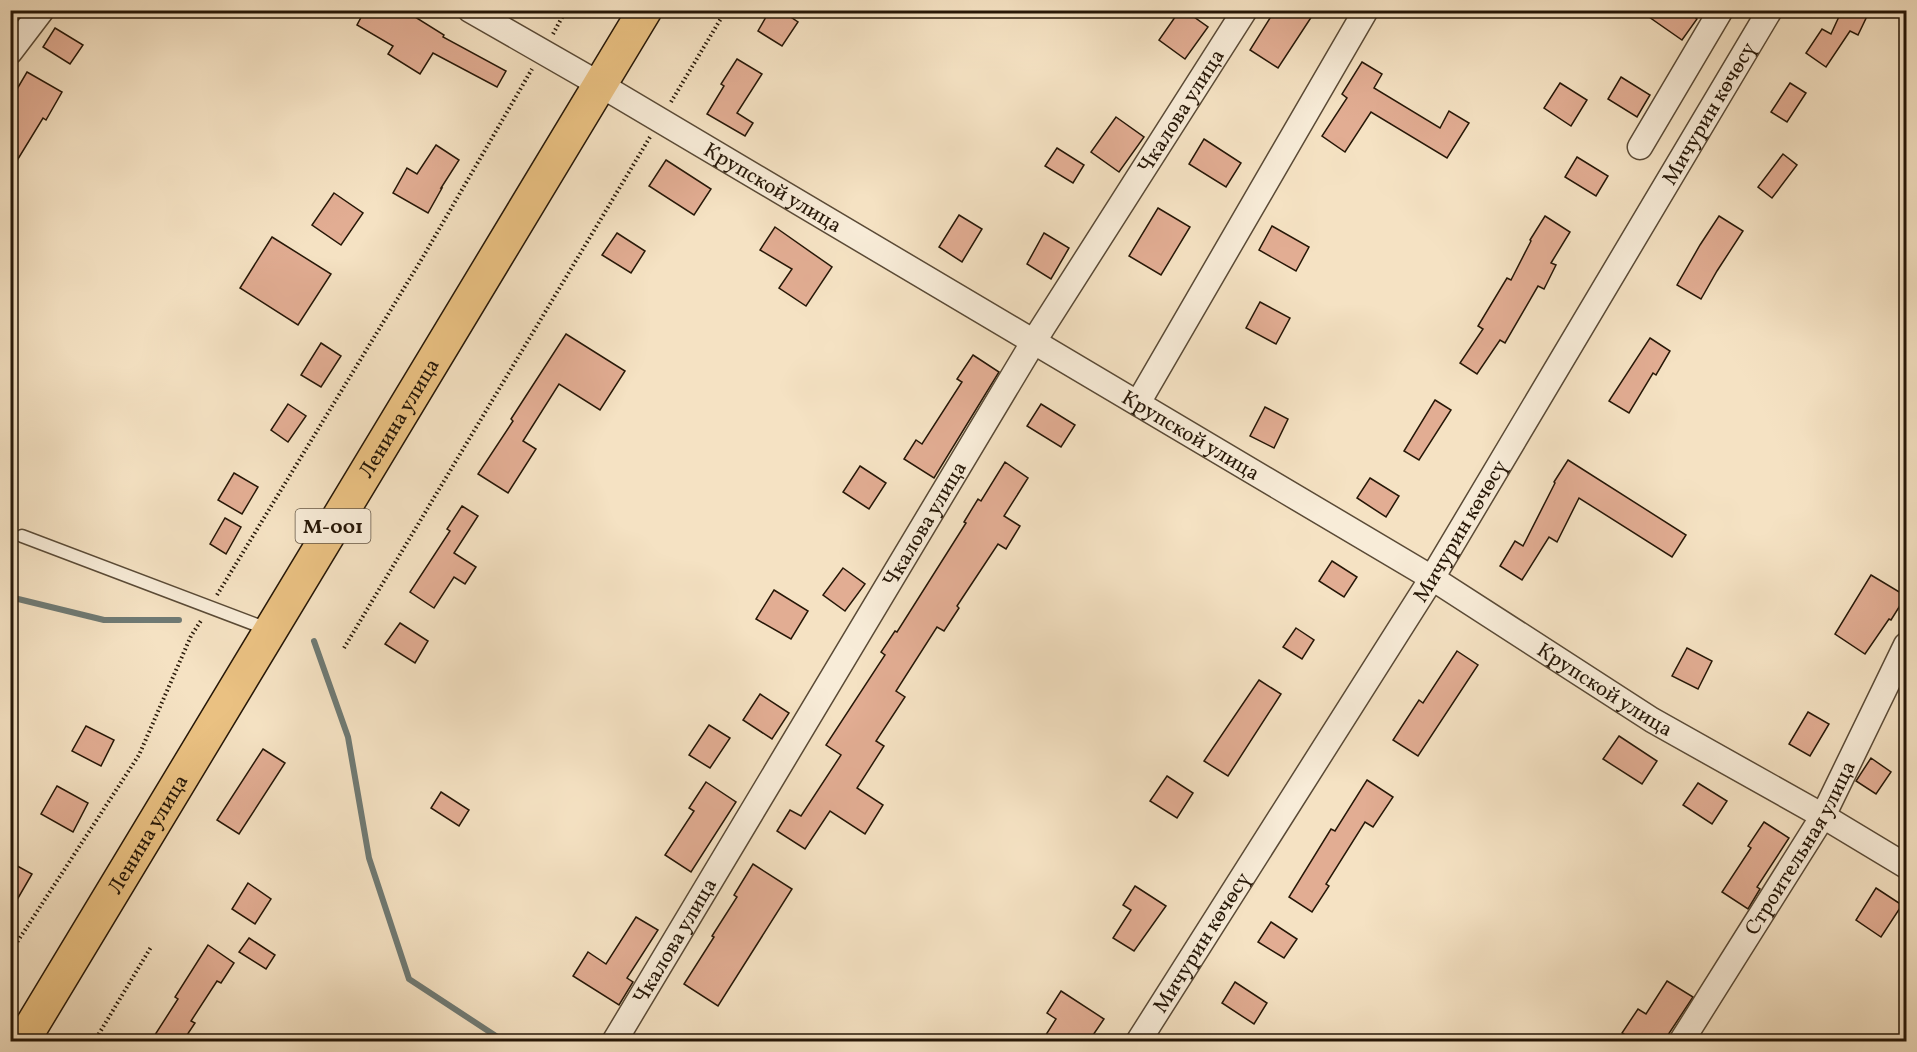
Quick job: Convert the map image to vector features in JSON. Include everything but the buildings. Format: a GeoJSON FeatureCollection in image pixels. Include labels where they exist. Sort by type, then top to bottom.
{"type":"FeatureCollection","features":[{"type":"Feature","properties":{"kind":"main road","name":"Ленина улица"},"geometry":{"type":"LineString","coordinates":[[22,1041],[645,10]]}},
{"type":"Feature","properties":{"kind":"street"},"geometry":{"type":"LineString","coordinates":[[10,52],[42,10]]}},
{"type":"Feature","properties":{"kind":"street","name":"Крупской улица"},"geometry":{"type":"LineString","coordinates":[[470,10],[599,84],[1432,578],[1652,720],[1823,816],[1906,866]]}},
{"type":"Feature","properties":{"kind":"street","name":"Чкалова улица"},"geometry":{"type":"LineString","coordinates":[[614,1041],[1034,342],[1245,10]]}},
{"type":"Feature","properties":{"kind":"street"},"geometry":{"type":"LineString","coordinates":[[1138,403],[1366,10]]}},
{"type":"Feature","properties":{"kind":"street","name":"Мичурин көчөсү"},"geometry":{"type":"LineString","coordinates":[[1640,147],[1721,10]]}},
{"type":"Feature","properties":{"kind":"street","name":"Мичурин көчөсү"},"geometry":{"type":"LineString","coordinates":[[1138,1041],[1432,578],[1770,10]]}},
{"type":"Feature","properties":{"kind":"street","name":"Строительная улица"},"geometry":{"type":"LineString","coordinates":[[1681,1041],[1823,816],[1906,645]]}},
{"type":"Feature","properties":{"kind":"lane"},"geometry":{"type":"LineString","coordinates":[[22,536],[271,630]]}},
{"type":"Feature","properties":{"kind":"path"},"geometry":{"type":"LineString","coordinates":[[10,953],[139,755],[191,636],[417,267],[566,10]]}},
{"type":"Feature","properties":{"kind":"path"},"geometry":{"type":"LineString","coordinates":[[344,648],[726,10]]}},
{"type":"Feature","properties":{"kind":"path"},"geometry":{"type":"LineString","coordinates":[[93,1041],[151,947]]}},
{"type":"Feature","properties":{"kind":"waterway"},"geometry":{"type":"LineString","coordinates":[[10,597],[104,620],[179,620]]}},
{"type":"Feature","properties":{"kind":"waterway"},"geometry":{"type":"LineString","coordinates":[[314,641],[348,737],[369,858],[409,979],[505,1042]]}}]}
